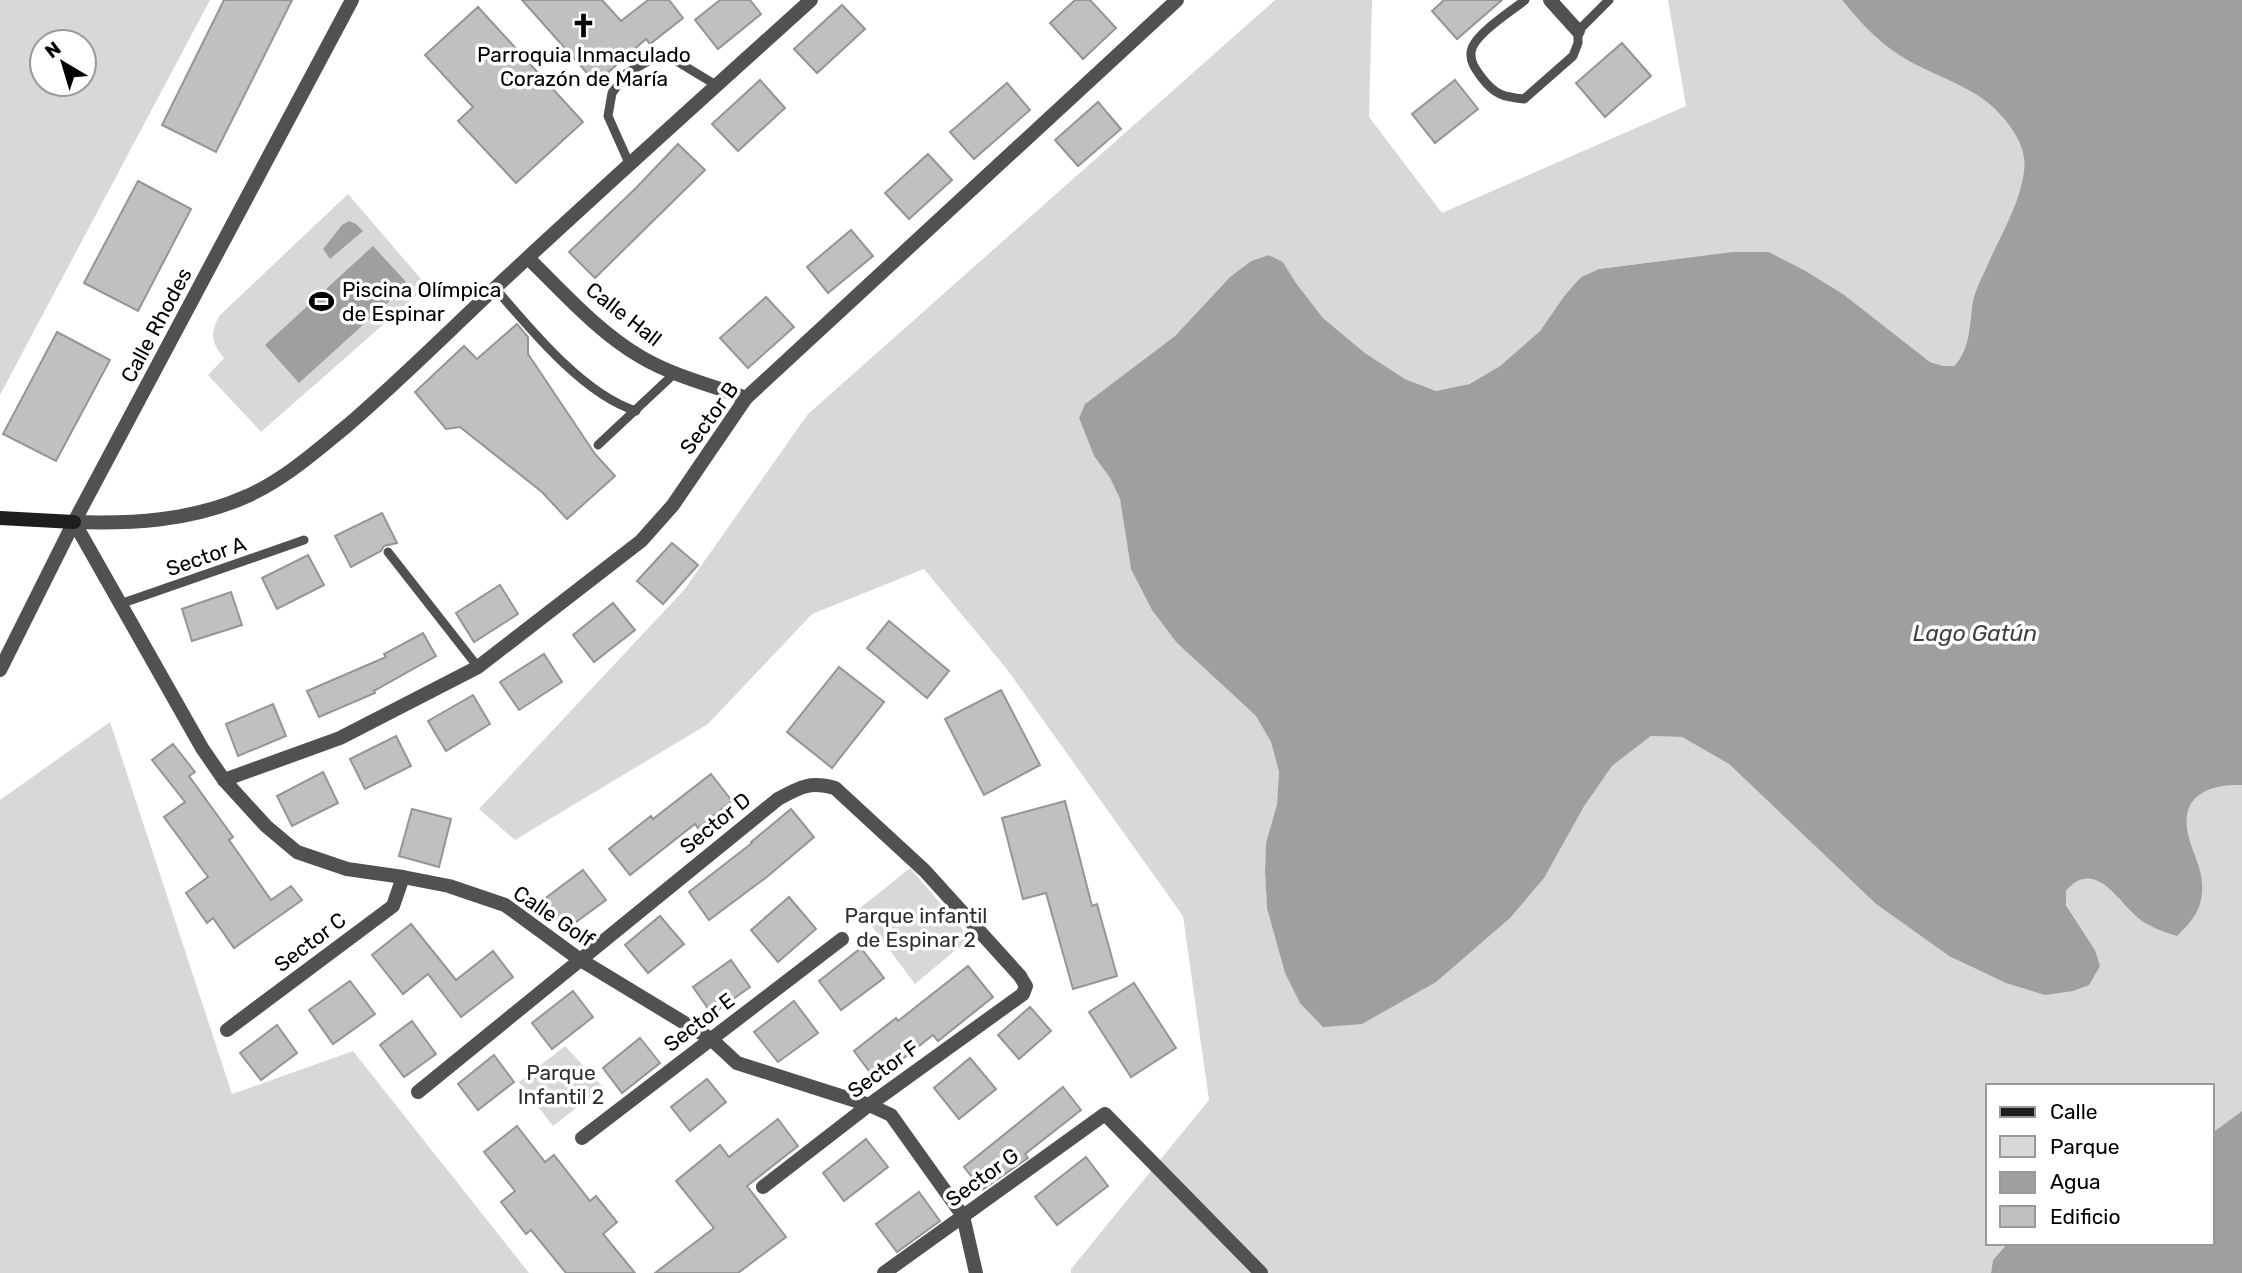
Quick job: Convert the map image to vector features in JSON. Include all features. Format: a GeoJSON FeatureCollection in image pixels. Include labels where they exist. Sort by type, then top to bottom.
{"type":"FeatureCollection","features":[{"type":"Feature","properties":{"kind":"street","name":"Calle Rhodes"},"geometry":{"type":"LineString","coordinates":[[0,670],[74,522],[352,0]]}},
{"type":"Feature","properties":{"kind":"street","name":"Sector B"},"geometry":{"type":"LineString","coordinates":[[224,780],[340,737],[478,667],[641,541],[673,505],[746,397],[1177,0]]}},
{"type":"Feature","properties":{"kind":"street"},"geometry":{"type":"LineString","coordinates":[[1550,0],[1578,31]]}},
{"type":"Feature","properties":{"kind":"street"},"geometry":{"type":"LineString","coordinates":[[0,518],[114,523],[178,517],[218,508],[247,496],[290,472],[401,377],[802,3]]}},
{"type":"Feature","properties":{"kind":"street","name":"Calle Hall"},"geometry":{"type":"LineString","coordinates":[[527,258],[620,343],[656,365],[746,397]]}},
{"type":"Feature","properties":{"kind":"street","name":"Calle Golf"},"geometry":{"type":"LineString","coordinates":[[74,522],[202,748],[224,780],[266,827],[297,852],[347,869],[449,886],[505,905],[579,959],[711,1039],[737,1063],[869,1105],[891,1115],[963,1216],[976,1273]]}},
{"type":"Feature","properties":{"kind":"street","name":"Sector D"},"geometry":{"type":"LineString","coordinates":[[418,1092],[778,799],[801,787],[818,784],[835,789],[843,795],[925,871],[1026,986]]}},
{"type":"Feature","properties":{"kind":"street","name":"Sector C"},"geometry":{"type":"LineString","coordinates":[[227,1030],[393,906],[403,877]]}},
{"type":"Feature","properties":{"kind":"street","name":"Sector E"},"geometry":{"type":"LineString","coordinates":[[582,1138],[842,939]]}},
{"type":"Feature","properties":{"kind":"street","name":"Sector F"},"geometry":{"type":"LineString","coordinates":[[763,1186],[869,1105],[1023,994],[1026,986]]}},
{"type":"Feature","properties":{"kind":"street","name":"Sector G"},"geometry":{"type":"LineString","coordinates":[[884,1273],[1105,1114],[1261,1273]]}},
{"type":"Feature","properties":{"kind":"lane"},"geometry":{"type":"LineString","coordinates":[[1525,0],[1476,39],[1471,52],[1474,68],[1489,87],[1503,97],[1524,99],[1573,56],[1578,43],[1578,31],[1609,0]]}},
{"type":"Feature","properties":{"kind":"lane"},"geometry":{"type":"LineString","coordinates":[[629,163],[608,117],[612,93],[627,73],[650,60],[673,59],[716,85]]}},
{"type":"Feature","properties":{"kind":"lane"},"geometry":{"type":"LineString","coordinates":[[495,288],[584,383],[620,406],[636,411]]}},
{"type":"Feature","properties":{"kind":"lane"},"geometry":{"type":"LineString","coordinates":[[598,445],[676,372]]}},
{"type":"Feature","properties":{"kind":"lane","name":"Sector A"},"geometry":{"type":"LineString","coordinates":[[120,604],[304,540]]}},
{"type":"Feature","properties":{"kind":"lane"},"geometry":{"type":"LineString","coordinates":[[388,552],[478,667]]}},
{"type":"Feature","properties":{"kind":"green space"},"geometry":{"type":"Polygon","coordinates":[[[0,0],[210,0],[0,395],[0,0]]]}},
{"type":"Feature","properties":{"kind":"green space"},"geometry":{"type":"Polygon","coordinates":[[[1275,0],[1372,0],[1369,117],[1442,213],[1686,106],[1668,0],[1842,0],[1868,30],[1899,55],[1961,86],[1989,104],[2016,136],[2022,150],[2022,183],[2014,208],[1976,292],[1964,350],[1954,366],[1930,362],[1843,294],[1769,252],[1732,252],[1599,269],[1581,277],[1540,331],[1500,366],[1468,384],[1436,391],[1405,379],[1365,353],[1323,318],[1283,262],[1269,255],[1251,261],[1230,277],[1175,336],[1085,404],[1079,418],[1094,456],[1110,478],[1120,499],[1131,569],[1177,643],[1256,716],[1271,742],[1279,772],[1277,804],[1266,843],[1267,908],[1583,808],[1612,766],[1651,736],[1682,737],[1729,764],[1876,904],[1949,956],[2095,950],[2066,904],[2066,891],[2086,878],[2096,880],[2114,893],[2139,919],[2164,932],[2197,862],[2189,838],[2188,811],[2199,795],[2208,790],[2242,785],[2242,1111],[2214,1132],[2214,1084],[1986,1084],[1986,1245],[2006,1245],[1993,1260],[1991,1273],[1071,1273],[1071,1269],[1209,1100],[1183,916],[1006,668],[924,569],[812,614],[708,724],[515,840],[479,809],[684,590],[808,414],[1275,0]]]}},
{"type":"Feature","properties":{"kind":"green space","name":"Piscina Olímpica de Espinar"},"geometry":{"type":"Polygon","coordinates":[[[348,194],[427,286],[261,432],[208,375],[224,358],[213,338],[216,323],[219,316],[348,194]]]}},
{"type":"Feature","properties":{"kind":"green space"},"geometry":{"type":"Polygon","coordinates":[[[110,722],[232,1094],[353,1051],[529,1273],[0,1273],[0,800],[110,722]]]}},
{"type":"Feature","properties":{"kind":"green space","name":"Parque infantil de Espinar 2"},"geometry":{"type":"Polygon","coordinates":[[[910,868],[970,938],[915,984],[859,909],[910,868]]]}},
{"type":"Feature","properties":{"kind":"green space","name":"Parque Infantil 2"},"geometry":{"type":"Polygon","coordinates":[[[565,1046],[603,1087],[553,1126],[519,1082],[565,1046]]]}},
{"type":"Feature","properties":{"kind":"water","name":"Lago Gatún"},"geometry":{"type":"Polygon","coordinates":[[[1842,0],[2242,0],[2242,785],[2217,787],[2207,791],[2198,796],[2188,812],[2189,838],[2202,879],[2201,901],[2196,914],[2177,936],[2142,921],[2113,892],[2095,880],[2076,882],[2066,891],[2066,905],[2095,950],[2100,966],[2089,985],[2073,991],[2045,995],[2006,983],[1949,956],[1876,904],[1729,764],[1682,737],[1651,736],[1612,766],[1583,808],[1544,878],[1510,918],[1436,982],[1362,1024],[1323,1027],[1300,1003],[1285,973],[1267,908],[1266,843],[1277,804],[1279,772],[1271,742],[1256,716],[1177,643],[1152,610],[1131,569],[1120,499],[1110,478],[1094,456],[1079,418],[1085,404],[1175,336],[1230,277],[1251,261],[1269,255],[1283,262],[1323,318],[1365,353],[1405,379],[1436,391],[1469,384],[1500,366],[1540,331],[1581,277],[1599,269],[1732,252],[1769,252],[1843,294],[1930,362],[1954,366],[1964,352],[1977,288],[2018,196],[2024,171],[2022,150],[2013,131],[1989,104],[1961,86],[1899,55],[1868,30],[1842,0]]]}},
{"type":"Feature","properties":{"kind":"water"},"geometry":{"type":"Polygon","coordinates":[[[349,221],[363,231],[330,259],[323,249],[342,225],[349,221]]]}},
{"type":"Feature","properties":{"kind":"water"},"geometry":{"type":"Polygon","coordinates":[[[373,246],[408,284],[299,383],[265,345],[373,246]]]}},
{"type":"Feature","properties":{"kind":"water"},"geometry":{"type":"Polygon","coordinates":[[[2242,1111],[2242,1273],[1991,1273],[1993,1260],[2006,1245],[2214,1245],[2214,1132],[2242,1111]]]}},
{"type":"Feature","properties":{"kind":"building"},"geometry":{"type":"Polygon","coordinates":[[[224,0],[292,0],[216,152],[162,125],[224,0]]]}},
{"type":"Feature","properties":{"kind":"building","name":"Parroquia Inmaculado Corazón de María"},"geometry":{"type":"Polygon","coordinates":[[[522,0],[602,0],[621,21],[648,0],[669,0],[683,18],[650,44],[646,39],[596,83],[522,0]]]}},
{"type":"Feature","properties":{"kind":"building"},"geometry":{"type":"Polygon","coordinates":[[[720,0],[750,0],[761,14],[718,49],[695,20],[720,0]]]}},
{"type":"Feature","properties":{"kind":"building"},"geometry":{"type":"Polygon","coordinates":[[[1075,0],[1090,0],[1116,28],[1083,59],[1050,23],[1075,0]]]}},
{"type":"Feature","properties":{"kind":"building"},"geometry":{"type":"Polygon","coordinates":[[[1444,0],[1502,0],[1457,39],[1432,11],[1444,0]]]}},
{"type":"Feature","properties":{"kind":"building"},"geometry":{"type":"Polygon","coordinates":[[[842,5],[865,29],[817,73],[794,49],[842,5]]]}},
{"type":"Feature","properties":{"kind":"building"},"geometry":{"type":"Polygon","coordinates":[[[478,7],[583,122],[516,183],[458,121],[473,107],[425,55],[478,7]]]}},
{"type":"Feature","properties":{"kind":"building"},"geometry":{"type":"Polygon","coordinates":[[[1622,43],[1651,76],[1605,117],[1576,83],[1622,43]]]}},
{"type":"Feature","properties":{"kind":"building"},"geometry":{"type":"Polygon","coordinates":[[[760,80],[785,108],[738,151],[712,124],[760,80]]]}},
{"type":"Feature","properties":{"kind":"building"},"geometry":{"type":"Polygon","coordinates":[[[1455,80],[1478,109],[1435,143],[1412,114],[1455,80]]]}},
{"type":"Feature","properties":{"kind":"building"},"geometry":{"type":"Polygon","coordinates":[[[1007,83],[1030,110],[974,159],[950,132],[1007,83]]]}},
{"type":"Feature","properties":{"kind":"building"},"geometry":{"type":"Polygon","coordinates":[[[1098,102],[1121,129],[1078,166],[1055,140],[1098,102]]]}},
{"type":"Feature","properties":{"kind":"building"},"geometry":{"type":"Polygon","coordinates":[[[678,144],[705,170],[595,278],[569,252],[678,144]]]}},
{"type":"Feature","properties":{"kind":"building"},"geometry":{"type":"Polygon","coordinates":[[[928,154],[952,180],[909,219],[885,193],[928,154]]]}},
{"type":"Feature","properties":{"kind":"building"},"geometry":{"type":"Polygon","coordinates":[[[138,181],[191,209],[138,311],[84,283],[138,181]]]}},
{"type":"Feature","properties":{"kind":"building"},"geometry":{"type":"Polygon","coordinates":[[[851,230],[873,256],[828,293],[807,267],[851,230]]]}},
{"type":"Feature","properties":{"kind":"building"},"geometry":{"type":"Polygon","coordinates":[[[766,297],[794,327],[748,368],[720,338],[766,297]]]}},
{"type":"Feature","properties":{"kind":"building"},"geometry":{"type":"Polygon","coordinates":[[[517,324],[528,337],[528,354],[595,454],[615,476],[567,519],[542,492],[460,427],[446,429],[415,392],[464,346],[477,359],[517,324]]]}},
{"type":"Feature","properties":{"kind":"building"},"geometry":{"type":"Polygon","coordinates":[[[57,332],[110,360],[56,461],[3,434],[57,332]]]}},
{"type":"Feature","properties":{"kind":"building"},"geometry":{"type":"Polygon","coordinates":[[[382,513],[397,543],[384,546],[381,551],[351,567],[335,536],[382,513]]]}},
{"type":"Feature","properties":{"kind":"building"},"geometry":{"type":"Polygon","coordinates":[[[672,543],[698,565],[663,604],[637,581],[672,543]]]}},
{"type":"Feature","properties":{"kind":"building"},"geometry":{"type":"Polygon","coordinates":[[[308,555],[324,585],[277,609],[262,578],[308,555]]]}},
{"type":"Feature","properties":{"kind":"building"},"geometry":{"type":"Polygon","coordinates":[[[500,585],[518,614],[474,642],[456,613],[500,585]]]}},
{"type":"Feature","properties":{"kind":"building"},"geometry":{"type":"Polygon","coordinates":[[[231,592],[242,625],[192,641],[182,609],[231,592]]]}},
{"type":"Feature","properties":{"kind":"building"},"geometry":{"type":"Polygon","coordinates":[[[613,603],[635,630],[594,662],[573,635],[613,603]]]}},
{"type":"Feature","properties":{"kind":"building"},"geometry":{"type":"Polygon","coordinates":[[[889,621],[949,671],[927,698],[867,648],[889,621]]]}},
{"type":"Feature","properties":{"kind":"building"},"geometry":{"type":"Polygon","coordinates":[[[423,633],[436,656],[374,691],[375,693],[319,717],[307,691],[386,657],[384,654],[423,633]]]}},
{"type":"Feature","properties":{"kind":"building"},"geometry":{"type":"Polygon","coordinates":[[[544,654],[562,682],[519,710],[500,682],[544,654]]]}},
{"type":"Feature","properties":{"kind":"building"},"geometry":{"type":"Polygon","coordinates":[[[839,667],[884,702],[832,768],[787,732],[839,667]]]}},
{"type":"Feature","properties":{"kind":"building"},"geometry":{"type":"Polygon","coordinates":[[[1001,690],[1040,765],[984,795],[945,719],[1001,690]]]}},
{"type":"Feature","properties":{"kind":"building"},"geometry":{"type":"Polygon","coordinates":[[[473,695],[490,724],[446,751],[428,721],[473,695]]]}},
{"type":"Feature","properties":{"kind":"building"},"geometry":{"type":"Polygon","coordinates":[[[273,704],[286,736],[238,756],[226,724],[273,704]]]}},
{"type":"Feature","properties":{"kind":"building"},"geometry":{"type":"Polygon","coordinates":[[[396,736],[411,766],[365,789],[350,759],[396,736]]]}},
{"type":"Feature","properties":{"kind":"building"},"geometry":{"type":"Polygon","coordinates":[[[173,744],[195,772],[189,776],[233,837],[229,840],[271,900],[291,886],[302,900],[234,948],[213,918],[207,923],[186,893],[208,877],[164,817],[185,802],[152,760],[173,744]]]}},
{"type":"Feature","properties":{"kind":"building"},"geometry":{"type":"Polygon","coordinates":[[[323,772],[338,803],[292,826],[277,796],[323,772]]]}},
{"type":"Feature","properties":{"kind":"building"},"geometry":{"type":"Polygon","coordinates":[[[711,774],[732,801],[698,828],[695,824],[630,875],[609,849],[711,774]]]}},
{"type":"Feature","properties":{"kind":"building"},"geometry":{"type":"Polygon","coordinates":[[[1065,801],[1092,906],[1097,904],[1117,976],[1073,989],[1046,893],[1023,899],[1002,818],[1065,801]]]}},
{"type":"Feature","properties":{"kind":"building"},"geometry":{"type":"Polygon","coordinates":[[[412,809],[451,819],[439,867],[399,856],[412,809]]]}},
{"type":"Feature","properties":{"kind":"building"},"geometry":{"type":"Polygon","coordinates":[[[791,809],[814,837],[709,920],[689,892],[791,809]]]}},
{"type":"Feature","properties":{"kind":"building"},"geometry":{"type":"Polygon","coordinates":[[[583,870],[606,900],[565,930],[543,900],[583,870]]]}},
{"type":"Feature","properties":{"kind":"building"},"geometry":{"type":"Polygon","coordinates":[[[789,897],[816,929],[778,962],[751,930],[789,897]]]}},
{"type":"Feature","properties":{"kind":"building"},"geometry":{"type":"Polygon","coordinates":[[[660,916],[684,944],[648,973],[625,945],[660,916]]]}},
{"type":"Feature","properties":{"kind":"building"},"geometry":{"type":"Polygon","coordinates":[[[411,924],[456,980],[493,951],[513,977],[461,1017],[428,974],[403,994],[372,955],[411,924]]]}},
{"type":"Feature","properties":{"kind":"building"},"geometry":{"type":"Polygon","coordinates":[[[861,948],[884,978],[841,1010],[819,981],[861,948]]]}},
{"type":"Feature","properties":{"kind":"building"},"geometry":{"type":"Polygon","coordinates":[[[731,960],[750,987],[712,1014],[693,987],[731,960]]]}},
{"type":"Feature","properties":{"kind":"building"},"geometry":{"type":"Polygon","coordinates":[[[968,966],[993,997],[938,1041],[933,1035],[876,1080],[854,1051],[896,1018],[898,1021],[968,966]]]}},
{"type":"Feature","properties":{"kind":"building"},"geometry":{"type":"Polygon","coordinates":[[[350,981],[375,1014],[333,1044],[309,1010],[350,981]]]}},
{"type":"Feature","properties":{"kind":"building"},"geometry":{"type":"Polygon","coordinates":[[[1134,983],[1176,1048],[1131,1077],[1089,1012],[1134,983]]]}},
{"type":"Feature","properties":{"kind":"building"},"geometry":{"type":"Polygon","coordinates":[[[573,991],[593,1017],[552,1049],[532,1023],[573,991]]]}},
{"type":"Feature","properties":{"kind":"building"},"geometry":{"type":"Polygon","coordinates":[[[794,1001],[818,1033],[778,1062],[754,1032],[794,1001]]]}},
{"type":"Feature","properties":{"kind":"building"},"geometry":{"type":"Polygon","coordinates":[[[1030,1007],[1051,1031],[1019,1059],[998,1035],[1030,1007]]]}},
{"type":"Feature","properties":{"kind":"building"},"geometry":{"type":"Polygon","coordinates":[[[412,1021],[436,1054],[404,1077],[380,1045],[412,1021]]]}},
{"type":"Feature","properties":{"kind":"building"},"geometry":{"type":"Polygon","coordinates":[[[277,1025],[297,1053],[261,1080],[240,1053],[277,1025]]]}},
{"type":"Feature","properties":{"kind":"building"},"geometry":{"type":"Polygon","coordinates":[[[640,1038],[660,1063],[622,1093],[603,1068],[640,1038]]]}},
{"type":"Feature","properties":{"kind":"building"},"geometry":{"type":"Polygon","coordinates":[[[494,1055],[514,1082],[478,1110],[458,1084],[494,1055]]]}},
{"type":"Feature","properties":{"kind":"building"},"geometry":{"type":"Polygon","coordinates":[[[970,1058],[996,1089],[959,1119],[934,1088],[970,1058]]]}},
{"type":"Feature","properties":{"kind":"building"},"geometry":{"type":"Polygon","coordinates":[[[707,1079],[726,1102],[690,1131],[671,1107],[707,1079]]]}},
{"type":"Feature","properties":{"kind":"building"},"geometry":{"type":"Polygon","coordinates":[[[1063,1087],[1081,1110],[1025,1154],[1028,1158],[982,1190],[964,1167],[1063,1087]]]}},
{"type":"Feature","properties":{"kind":"building"},"geometry":{"type":"Polygon","coordinates":[[[778,1119],[798,1146],[747,1186],[786,1237],[738,1273],[655,1273],[714,1228],[676,1181],[720,1145],[729,1157],[778,1119]]]}},
{"type":"Feature","properties":{"kind":"building"},"geometry":{"type":"Polygon","coordinates":[[[517,1126],[545,1162],[554,1155],[590,1201],[596,1196],[617,1222],[603,1234],[635,1273],[566,1273],[531,1230],[526,1234],[501,1202],[515,1191],[484,1152],[517,1126]]]}},
{"type":"Feature","properties":{"kind":"building"},"geometry":{"type":"Polygon","coordinates":[[[866,1139],[888,1167],[844,1201],[823,1173],[866,1139]]]}},
{"type":"Feature","properties":{"kind":"building"},"geometry":{"type":"Polygon","coordinates":[[[1086,1157],[1108,1186],[1057,1225],[1035,1197],[1086,1157]]]}},
{"type":"Feature","properties":{"kind":"building"},"geometry":{"type":"Polygon","coordinates":[[[919,1192],[940,1221],[897,1252],[876,1224],[919,1192]]]}},
{"type":"Feature","properties":{"kind":"place","name":"Parroquia Inmaculado Corazón de María"},"geometry":{"type":"Point","coordinates":[584,25]}},
{"type":"Feature","properties":{"kind":"place","name":"Piscina Olímpica de Espinar"},"geometry":{"type":"Point","coordinates":[322,301]}}]}
